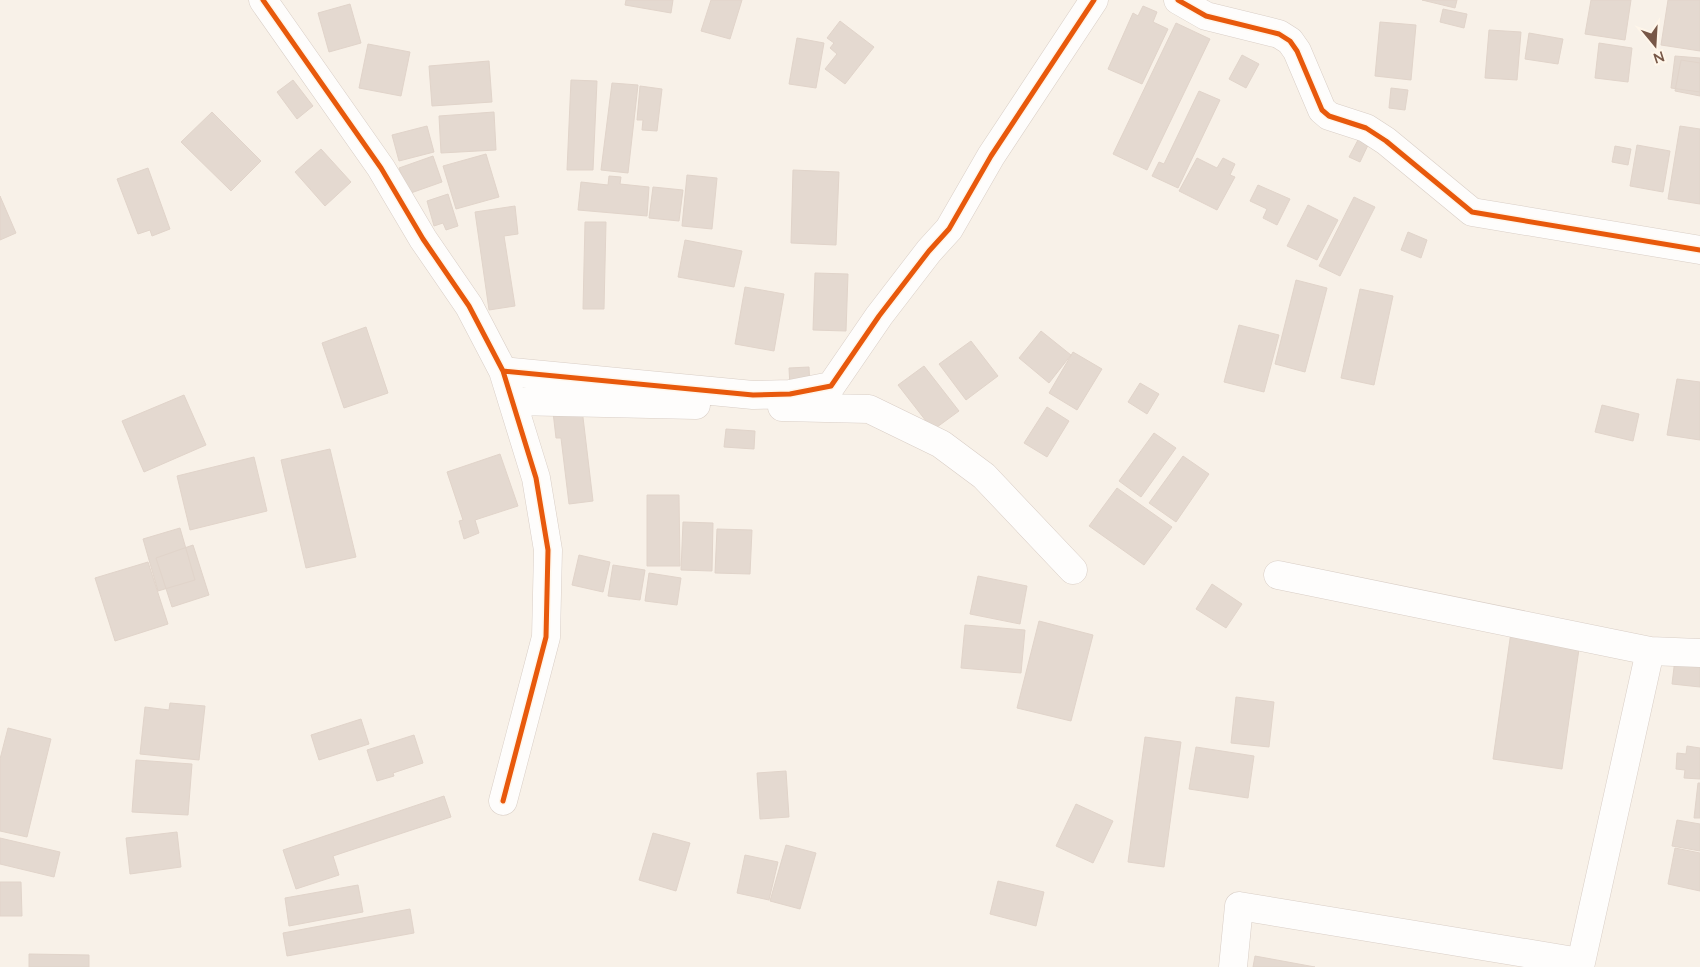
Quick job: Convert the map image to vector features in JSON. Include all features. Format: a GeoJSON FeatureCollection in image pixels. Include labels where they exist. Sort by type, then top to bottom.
{"type":"FeatureCollection","features":[{"type":"Feature","properties":{"kind":"street"},"geometry":{"type":"LineString","coordinates":[[263,0],[381,168],[423,239],[469,306],[504,371],[513,401],[536,478],[548,550],[546,638],[503,801]]}},
{"type":"Feature","properties":{"kind":"street"},"geometry":{"type":"LineString","coordinates":[[504,371],[753,395],[790,394],[831,386],[879,316],[929,251],[949,229],[991,156],[1094,0]]}},
{"type":"Feature","properties":{"kind":"street"},"geometry":{"type":"LineString","coordinates":[[1178,0],[1206,16],[1279,34],[1290,41],[1297,51],[1322,110],[1329,116],[1366,128],[1386,141],[1472,212],[1700,250]]}},
{"type":"Feature","properties":{"kind":"street"},"geometry":{"type":"LineString","coordinates":[[513,401],[869,409],[941,444],[984,476],[1073,570]]}},
{"type":"Feature","properties":{"kind":"street"},"geometry":{"type":"LineString","coordinates":[[1278,575],[1650,651],[1700,653]]}},
{"type":"Feature","properties":{"kind":"street"},"geometry":{"type":"LineString","coordinates":[[1233,967],[1239,906],[1580,965],[1650,651]]}},
{"type":"Feature","properties":{"kind":"building"},"geometry":{"type":"Polygon","coordinates":[[[626,0],[673,0],[671,13],[625,5],[626,0]]]}},
{"type":"Feature","properties":{"kind":"building"},"geometry":{"type":"Polygon","coordinates":[[[711,0],[742,0],[730,39],[701,31],[711,0]]]}},
{"type":"Feature","properties":{"kind":"building"},"geometry":{"type":"Polygon","coordinates":[[[1422,0],[1457,0],[1455,8],[1422,0]]]}},
{"type":"Feature","properties":{"kind":"building"},"geometry":{"type":"Polygon","coordinates":[[[1591,0],[1631,0],[1625,40],[1585,34],[1591,0]]]}},
{"type":"Feature","properties":{"kind":"building"},"geometry":{"type":"Polygon","coordinates":[[[1668,0],[1700,0],[1700,51],[1661,45],[1668,0]]]}},
{"type":"Feature","properties":{"kind":"building"},"geometry":{"type":"Polygon","coordinates":[[[350,4],[361,43],[329,52],[318,13],[350,4]]]}},
{"type":"Feature","properties":{"kind":"building"},"geometry":{"type":"Polygon","coordinates":[[[1143,6],[1157,12],[1153,22],[1168,29],[1142,84],[1108,69],[1133,13],[1138,16],[1143,6]]]}},
{"type":"Feature","properties":{"kind":"building"},"geometry":{"type":"Polygon","coordinates":[[[1443,9],[1467,14],[1464,28],[1440,22],[1443,9]]]}},
{"type":"Feature","properties":{"kind":"building"},"geometry":{"type":"Polygon","coordinates":[[[840,21],[874,47],[845,84],[825,69],[837,54],[830,48],[834,43],[827,38],[840,21]]]}},
{"type":"Feature","properties":{"kind":"building"},"geometry":{"type":"Polygon","coordinates":[[[1380,22],[1416,25],[1411,80],[1375,76],[1380,22]]]}},
{"type":"Feature","properties":{"kind":"building"},"geometry":{"type":"Polygon","coordinates":[[[1176,23],[1210,39],[1147,170],[1113,154],[1176,23]]]}},
{"type":"Feature","properties":{"kind":"building"},"geometry":{"type":"Polygon","coordinates":[[[1489,30],[1521,32],[1517,80],[1485,78],[1489,30]]]}},
{"type":"Feature","properties":{"kind":"building"},"geometry":{"type":"Polygon","coordinates":[[[1529,33],[1563,39],[1558,64],[1525,59],[1529,33]]]}},
{"type":"Feature","properties":{"kind":"building"},"geometry":{"type":"Polygon","coordinates":[[[797,38],[824,43],[816,88],[789,84],[797,38]]]}},
{"type":"Feature","properties":{"kind":"building"},"geometry":{"type":"Polygon","coordinates":[[[1599,43],[1632,48],[1628,82],[1595,78],[1599,43]]]}},
{"type":"Feature","properties":{"kind":"building"},"geometry":{"type":"Polygon","coordinates":[[[368,44],[410,52],[401,96],[359,88],[368,44]]]}},
{"type":"Feature","properties":{"kind":"building"},"geometry":{"type":"Polygon","coordinates":[[[1242,55],[1259,64],[1246,88],[1229,79],[1242,55]]]}},
{"type":"Feature","properties":{"kind":"building"},"geometry":{"type":"Polygon","coordinates":[[[1675,56],[1700,58],[1700,92],[1671,88],[1675,56]]]}},
{"type":"Feature","properties":{"kind":"building"},"geometry":{"type":"Polygon","coordinates":[[[1681,60],[1700,63],[1700,96],[1675,91],[1681,60]]]}},
{"type":"Feature","properties":{"kind":"building"},"geometry":{"type":"Polygon","coordinates":[[[489,61],[492,102],[432,106],[429,66],[489,61]]]}},
{"type":"Feature","properties":{"kind":"building"},"geometry":{"type":"Polygon","coordinates":[[[293,80],[313,106],[297,119],[277,92],[293,80]]]}},
{"type":"Feature","properties":{"kind":"building"},"geometry":{"type":"Polygon","coordinates":[[[571,80],[597,81],[593,170],[567,170],[571,80]]]}},
{"type":"Feature","properties":{"kind":"building"},"geometry":{"type":"Polygon","coordinates":[[[612,83],[638,85],[628,173],[601,170],[612,83]]]}},
{"type":"Feature","properties":{"kind":"building"},"geometry":{"type":"Polygon","coordinates":[[[640,86],[662,89],[657,131],[642,130],[643,120],[637,120],[640,86]]]}},
{"type":"Feature","properties":{"kind":"building"},"geometry":{"type":"Polygon","coordinates":[[[1391,88],[1408,90],[1405,110],[1389,108],[1391,88]]]}},
{"type":"Feature","properties":{"kind":"building"},"geometry":{"type":"Polygon","coordinates":[[[1199,91],[1220,100],[1178,188],[1152,176],[1159,162],[1164,164],[1199,91]]]}},
{"type":"Feature","properties":{"kind":"building"},"geometry":{"type":"Polygon","coordinates":[[[212,112],[261,161],[231,191],[181,142],[212,112]]]}},
{"type":"Feature","properties":{"kind":"building"},"geometry":{"type":"Polygon","coordinates":[[[494,112],[496,150],[441,153],[439,116],[494,112]]]}},
{"type":"Feature","properties":{"kind":"building"},"geometry":{"type":"Polygon","coordinates":[[[427,126],[434,152],[399,161],[392,135],[427,126]]]}},
{"type":"Feature","properties":{"kind":"building"},"geometry":{"type":"Polygon","coordinates":[[[1680,126],[1700,129],[1700,204],[1668,199],[1680,126]]]}},
{"type":"Feature","properties":{"kind":"building"},"geometry":{"type":"Polygon","coordinates":[[[1359,138],[1369,143],[1360,162],[1349,157],[1359,138]]]}},
{"type":"Feature","properties":{"kind":"building"},"geometry":{"type":"Polygon","coordinates":[[[1637,145],[1670,151],[1663,192],[1630,186],[1637,145]]]}},
{"type":"Feature","properties":{"kind":"building"},"geometry":{"type":"Polygon","coordinates":[[[1615,146],[1631,149],[1628,165],[1612,162],[1615,146]]]}},
{"type":"Feature","properties":{"kind":"building"},"geometry":{"type":"Polygon","coordinates":[[[321,149],[351,182],[325,206],[295,172],[321,149]]]}},
{"type":"Feature","properties":{"kind":"building"},"geometry":{"type":"Polygon","coordinates":[[[486,154],[499,197],[456,209],[443,166],[486,154]]]}},
{"type":"Feature","properties":{"kind":"building"},"geometry":{"type":"Polygon","coordinates":[[[433,156],[442,182],[408,194],[399,168],[433,156]]]}},
{"type":"Feature","properties":{"kind":"building"},"geometry":{"type":"Polygon","coordinates":[[[1197,158],[1217,168],[1223,158],[1235,164],[1230,175],[1235,177],[1217,210],[1179,191],[1197,158]]]}},
{"type":"Feature","properties":{"kind":"building"},"geometry":{"type":"Polygon","coordinates":[[[148,168],[170,229],[152,236],[150,230],[138,234],[117,179],[148,168]]]}},
{"type":"Feature","properties":{"kind":"building"},"geometry":{"type":"Polygon","coordinates":[[[793,170],[839,172],[836,245],[791,243],[793,170]]]}},
{"type":"Feature","properties":{"kind":"building"},"geometry":{"type":"Polygon","coordinates":[[[687,175],[717,178],[712,229],[682,226],[687,175]]]}},
{"type":"Feature","properties":{"kind":"building"},"geometry":{"type":"Polygon","coordinates":[[[609,176],[621,177],[620,184],[649,187],[647,216],[578,210],[581,182],[608,185],[609,176]]]}},
{"type":"Feature","properties":{"kind":"building"},"geometry":{"type":"Polygon","coordinates":[[[1258,185],[1290,199],[1277,225],[1263,218],[1267,209],[1250,201],[1258,185]]]}},
{"type":"Feature","properties":{"kind":"building"},"geometry":{"type":"Polygon","coordinates":[[[653,187],[683,190],[679,221],[649,218],[653,187]]]}},
{"type":"Feature","properties":{"kind":"building"},"geometry":{"type":"Polygon","coordinates":[[[448,194],[458,226],[446,230],[443,223],[434,226],[427,201],[448,194]]]}},
{"type":"Feature","properties":{"kind":"building"},"geometry":{"type":"Polygon","coordinates":[[[0,196],[16,233],[0,240],[0,196]]]}},
{"type":"Feature","properties":{"kind":"building"},"geometry":{"type":"Polygon","coordinates":[[[1354,197],[1375,207],[1340,276],[1319,266],[1354,197]]]}},
{"type":"Feature","properties":{"kind":"building"},"geometry":{"type":"Polygon","coordinates":[[[1308,205],[1338,220],[1317,260],[1287,246],[1308,205]]]}},
{"type":"Feature","properties":{"kind":"building"},"geometry":{"type":"Polygon","coordinates":[[[515,206],[518,234],[504,236],[515,306],[489,310],[475,212],[515,206]]]}},
{"type":"Feature","properties":{"kind":"building"},"geometry":{"type":"Polygon","coordinates":[[[585,222],[606,222],[604,309],[583,309],[585,222]]]}},
{"type":"Feature","properties":{"kind":"building"},"geometry":{"type":"Polygon","coordinates":[[[1408,232],[1427,240],[1421,258],[1401,250],[1408,232]]]}},
{"type":"Feature","properties":{"kind":"building"},"geometry":{"type":"Polygon","coordinates":[[[685,240],[742,251],[734,287],[678,277],[685,240]]]}},
{"type":"Feature","properties":{"kind":"building"},"geometry":{"type":"Polygon","coordinates":[[[815,273],[848,274],[846,331],[813,330],[815,273]]]}},
{"type":"Feature","properties":{"kind":"building"},"geometry":{"type":"Polygon","coordinates":[[[1296,280],[1327,288],[1305,372],[1275,364],[1296,280]]]}},
{"type":"Feature","properties":{"kind":"building"},"geometry":{"type":"Polygon","coordinates":[[[745,287],[784,294],[774,351],[735,344],[745,287]]]}},
{"type":"Feature","properties":{"kind":"building"},"geometry":{"type":"Polygon","coordinates":[[[1360,289],[1393,296],[1374,385],[1341,378],[1360,289]]]}},
{"type":"Feature","properties":{"kind":"building"},"geometry":{"type":"Polygon","coordinates":[[[1239,325],[1279,335],[1264,392],[1224,382],[1239,325]]]}},
{"type":"Feature","properties":{"kind":"building"},"geometry":{"type":"Polygon","coordinates":[[[366,327],[388,393],[344,408],[322,343],[366,327]]]}},
{"type":"Feature","properties":{"kind":"building"},"geometry":{"type":"Polygon","coordinates":[[[1041,331],[1071,355],[1049,383],[1019,358],[1041,331]]]}},
{"type":"Feature","properties":{"kind":"building"},"geometry":{"type":"Polygon","coordinates":[[[971,341],[998,376],[966,400],[939,364],[971,341]]]}},
{"type":"Feature","properties":{"kind":"building"},"geometry":{"type":"Polygon","coordinates":[[[1073,352],[1102,369],[1077,410],[1049,393],[1073,352]]]}},
{"type":"Feature","properties":{"kind":"building"},"geometry":{"type":"Polygon","coordinates":[[[924,366],[959,411],[933,430],[898,385],[924,366]]]}},
{"type":"Feature","properties":{"kind":"building"},"geometry":{"type":"Polygon","coordinates":[[[809,367],[810,387],[790,387],[789,368],[809,367]]]}},
{"type":"Feature","properties":{"kind":"building"},"geometry":{"type":"Polygon","coordinates":[[[1677,379],[1700,382],[1700,440],[1667,435],[1677,379]]]}},
{"type":"Feature","properties":{"kind":"building"},"geometry":{"type":"Polygon","coordinates":[[[1140,383],[1159,394],[1147,414],[1128,402],[1140,383]]]}},
{"type":"Feature","properties":{"kind":"building"},"geometry":{"type":"Polygon","coordinates":[[[184,395],[206,445],[144,472],[122,421],[184,395]]]}},
{"type":"Feature","properties":{"kind":"building"},"geometry":{"type":"Polygon","coordinates":[[[1602,405],[1639,414],[1633,441],[1595,432],[1602,405]]]}},
{"type":"Feature","properties":{"kind":"building"},"geometry":{"type":"Polygon","coordinates":[[[1047,407],[1069,421],[1047,457],[1024,443],[1047,407]]]}},
{"type":"Feature","properties":{"kind":"building"},"geometry":{"type":"Polygon","coordinates":[[[582,409],[593,501],[569,504],[561,438],[556,438],[553,412],[582,409]]]}},
{"type":"Feature","properties":{"kind":"building"},"geometry":{"type":"Polygon","coordinates":[[[726,429],[755,431],[754,449],[724,447],[726,429]]]}},
{"type":"Feature","properties":{"kind":"building"},"geometry":{"type":"Polygon","coordinates":[[[1154,433],[1176,448],[1141,497],[1119,481],[1154,433]]]}},
{"type":"Feature","properties":{"kind":"building"},"geometry":{"type":"Polygon","coordinates":[[[330,449],[356,557],[306,568],[281,460],[330,449]]]}},
{"type":"Feature","properties":{"kind":"building"},"geometry":{"type":"Polygon","coordinates":[[[500,454],[518,506],[475,520],[479,533],[464,539],[459,521],[463,520],[447,472],[500,454]]]}},
{"type":"Feature","properties":{"kind":"building"},"geometry":{"type":"Polygon","coordinates":[[[1183,456],[1209,474],[1176,522],[1149,503],[1183,456]]]}},
{"type":"Feature","properties":{"kind":"building"},"geometry":{"type":"Polygon","coordinates":[[[254,457],[267,511],[190,530],[177,476],[254,457]]]}},
{"type":"Feature","properties":{"kind":"building"},"geometry":{"type":"Polygon","coordinates":[[[1117,488],[1172,527],[1144,565],[1089,526],[1117,488]]]}},
{"type":"Feature","properties":{"kind":"building"},"geometry":{"type":"Polygon","coordinates":[[[647,495],[679,495],[680,566],[647,566],[647,495]]]}},
{"type":"Feature","properties":{"kind":"building"},"geometry":{"type":"Polygon","coordinates":[[[683,522],[713,523],[712,571],[681,570],[683,522]]]}},
{"type":"Feature","properties":{"kind":"building"},"geometry":{"type":"Polygon","coordinates":[[[180,528],[195,580],[158,591],[143,539],[180,528]]]}},
{"type":"Feature","properties":{"kind":"building"},"geometry":{"type":"Polygon","coordinates":[[[717,529],[752,530],[750,574],[715,573],[717,529]]]}},
{"type":"Feature","properties":{"kind":"building"},"geometry":{"type":"Polygon","coordinates":[[[193,545],[209,595],[172,607],[156,558],[193,545]]]}},
{"type":"Feature","properties":{"kind":"building"},"geometry":{"type":"Polygon","coordinates":[[[579,555],[610,562],[603,592],[572,585],[579,555]]]}},
{"type":"Feature","properties":{"kind":"building"},"geometry":{"type":"Polygon","coordinates":[[[148,562],[168,624],[115,641],[95,578],[148,562]]]}},
{"type":"Feature","properties":{"kind":"building"},"geometry":{"type":"Polygon","coordinates":[[[613,565],[645,570],[640,600],[608,596],[613,565]]]}},
{"type":"Feature","properties":{"kind":"building"},"geometry":{"type":"Polygon","coordinates":[[[649,573],[681,578],[677,605],[645,601],[649,573]]]}},
{"type":"Feature","properties":{"kind":"building"},"geometry":{"type":"Polygon","coordinates":[[[978,576],[1027,586],[1020,624],[970,614],[978,576]]]}},
{"type":"Feature","properties":{"kind":"building"},"geometry":{"type":"Polygon","coordinates":[[[1212,584],[1242,604],[1226,628],[1196,609],[1212,584]]]}},
{"type":"Feature","properties":{"kind":"building"},"geometry":{"type":"Polygon","coordinates":[[[1039,621],[1093,635],[1071,721],[1017,708],[1039,621]]]}},
{"type":"Feature","properties":{"kind":"building"},"geometry":{"type":"Polygon","coordinates":[[[965,625],[1025,630],[1021,673],[961,668],[965,625]]]}},
{"type":"Feature","properties":{"kind":"building"},"geometry":{"type":"Polygon","coordinates":[[[1511,632],[1580,642],[1562,769],[1493,759],[1511,632]]]}},
{"type":"Feature","properties":{"kind":"building"},"geometry":{"type":"Polygon","coordinates":[[[1675,659],[1700,661],[1700,687],[1672,684],[1675,659]]]}},
{"type":"Feature","properties":{"kind":"building"},"geometry":{"type":"Polygon","coordinates":[[[1236,697],[1274,702],[1269,747],[1231,743],[1236,697]]]}},
{"type":"Feature","properties":{"kind":"building"},"geometry":{"type":"Polygon","coordinates":[[[170,703],[205,706],[199,760],[140,754],[145,707],[169,710],[170,703]]]}},
{"type":"Feature","properties":{"kind":"building"},"geometry":{"type":"Polygon","coordinates":[[[361,719],[369,744],[319,760],[311,735],[361,719]]]}},
{"type":"Feature","properties":{"kind":"building"},"geometry":{"type":"Polygon","coordinates":[[[8,728],[51,739],[27,837],[0,831],[0,759],[8,728]]]}},
{"type":"Feature","properties":{"kind":"building"},"geometry":{"type":"Polygon","coordinates":[[[414,735],[423,763],[393,773],[394,776],[377,781],[367,750],[414,735]]]}},
{"type":"Feature","properties":{"kind":"building"},"geometry":{"type":"Polygon","coordinates":[[[1145,737],[1181,742],[1164,867],[1128,862],[1145,737]]]}},
{"type":"Feature","properties":{"kind":"building"},"geometry":{"type":"Polygon","coordinates":[[[1687,746],[1700,748],[1700,779],[1684,778],[1685,770],[1676,769],[1677,753],[1686,754],[1687,746]]]}},
{"type":"Feature","properties":{"kind":"building"},"geometry":{"type":"Polygon","coordinates":[[[1196,747],[1254,756],[1248,798],[1189,789],[1196,747]]]}},
{"type":"Feature","properties":{"kind":"building"},"geometry":{"type":"Polygon","coordinates":[[[136,760],[192,764],[188,815],[132,812],[136,760]]]}},
{"type":"Feature","properties":{"kind":"building"},"geometry":{"type":"Polygon","coordinates":[[[786,771],[789,817],[760,819],[757,773],[786,771]]]}},
{"type":"Feature","properties":{"kind":"building"},"geometry":{"type":"Polygon","coordinates":[[[1698,783],[1700,783],[1700,818],[1694,818],[1698,783]]]}},
{"type":"Feature","properties":{"kind":"building"},"geometry":{"type":"Polygon","coordinates":[[[444,796],[451,817],[333,856],[339,875],[296,889],[283,850],[444,796]]]}},
{"type":"Feature","properties":{"kind":"building"},"geometry":{"type":"Polygon","coordinates":[[[1076,804],[1113,821],[1093,863],[1056,846],[1076,804]]]}},
{"type":"Feature","properties":{"kind":"building"},"geometry":{"type":"Polygon","coordinates":[[[1677,820],[1700,824],[1700,851],[1672,846],[1677,820]]]}},
{"type":"Feature","properties":{"kind":"building"},"geometry":{"type":"Polygon","coordinates":[[[177,832],[181,867],[130,874],[126,838],[177,832]]]}},
{"type":"Feature","properties":{"kind":"building"},"geometry":{"type":"Polygon","coordinates":[[[653,833],[690,843],[676,891],[639,880],[653,833]]]}},
{"type":"Feature","properties":{"kind":"building"},"geometry":{"type":"Polygon","coordinates":[[[0,838],[60,852],[54,877],[0,864],[0,838]]]}},
{"type":"Feature","properties":{"kind":"building"},"geometry":{"type":"Polygon","coordinates":[[[786,845],[816,853],[800,909],[770,901],[786,845]]]}},
{"type":"Feature","properties":{"kind":"building"},"geometry":{"type":"Polygon","coordinates":[[[1675,848],[1700,853],[1700,891],[1668,884],[1675,848]]]}},
{"type":"Feature","properties":{"kind":"building"},"geometry":{"type":"Polygon","coordinates":[[[745,855],[778,862],[769,900],[737,893],[745,855]]]}},
{"type":"Feature","properties":{"kind":"building"},"geometry":{"type":"Polygon","coordinates":[[[998,881],[1044,892],[1036,926],[990,914],[998,881]]]}},
{"type":"Feature","properties":{"kind":"building"},"geometry":{"type":"Polygon","coordinates":[[[0,882],[21,882],[22,916],[0,916],[0,882]]]}},
{"type":"Feature","properties":{"kind":"building"},"geometry":{"type":"Polygon","coordinates":[[[358,885],[363,912],[289,926],[285,898],[358,885]]]}},
{"type":"Feature","properties":{"kind":"building"},"geometry":{"type":"Polygon","coordinates":[[[410,909],[414,933],[287,956],[283,933],[410,909]]]}},
{"type":"Feature","properties":{"kind":"building"},"geometry":{"type":"Polygon","coordinates":[[[29,954],[89,955],[89,967],[29,967],[29,954]]]}},
{"type":"Feature","properties":{"kind":"building"},"geometry":{"type":"Polygon","coordinates":[[[1255,956],[1315,967],[1253,967],[1255,956]]]}},
{"type":"Feature","properties":{"kind":"cycle path"},"geometry":{"type":"LineString","coordinates":[[263,0],[381,168],[423,239],[469,306],[503,371],[536,478],[548,550],[546,637],[503,801]]}},
{"type":"Feature","properties":{"kind":"cycle path"},"geometry":{"type":"LineString","coordinates":[[503,371],[753,395],[790,394],[831,386],[879,316],[929,251],[949,229],[991,156],[1094,0]]}},
{"type":"Feature","properties":{"kind":"cycle path"},"geometry":{"type":"LineString","coordinates":[[1178,0],[1206,16],[1279,34],[1290,41],[1297,51],[1322,110],[1329,116],[1366,128],[1386,141],[1472,212],[1700,250]]}}]}
